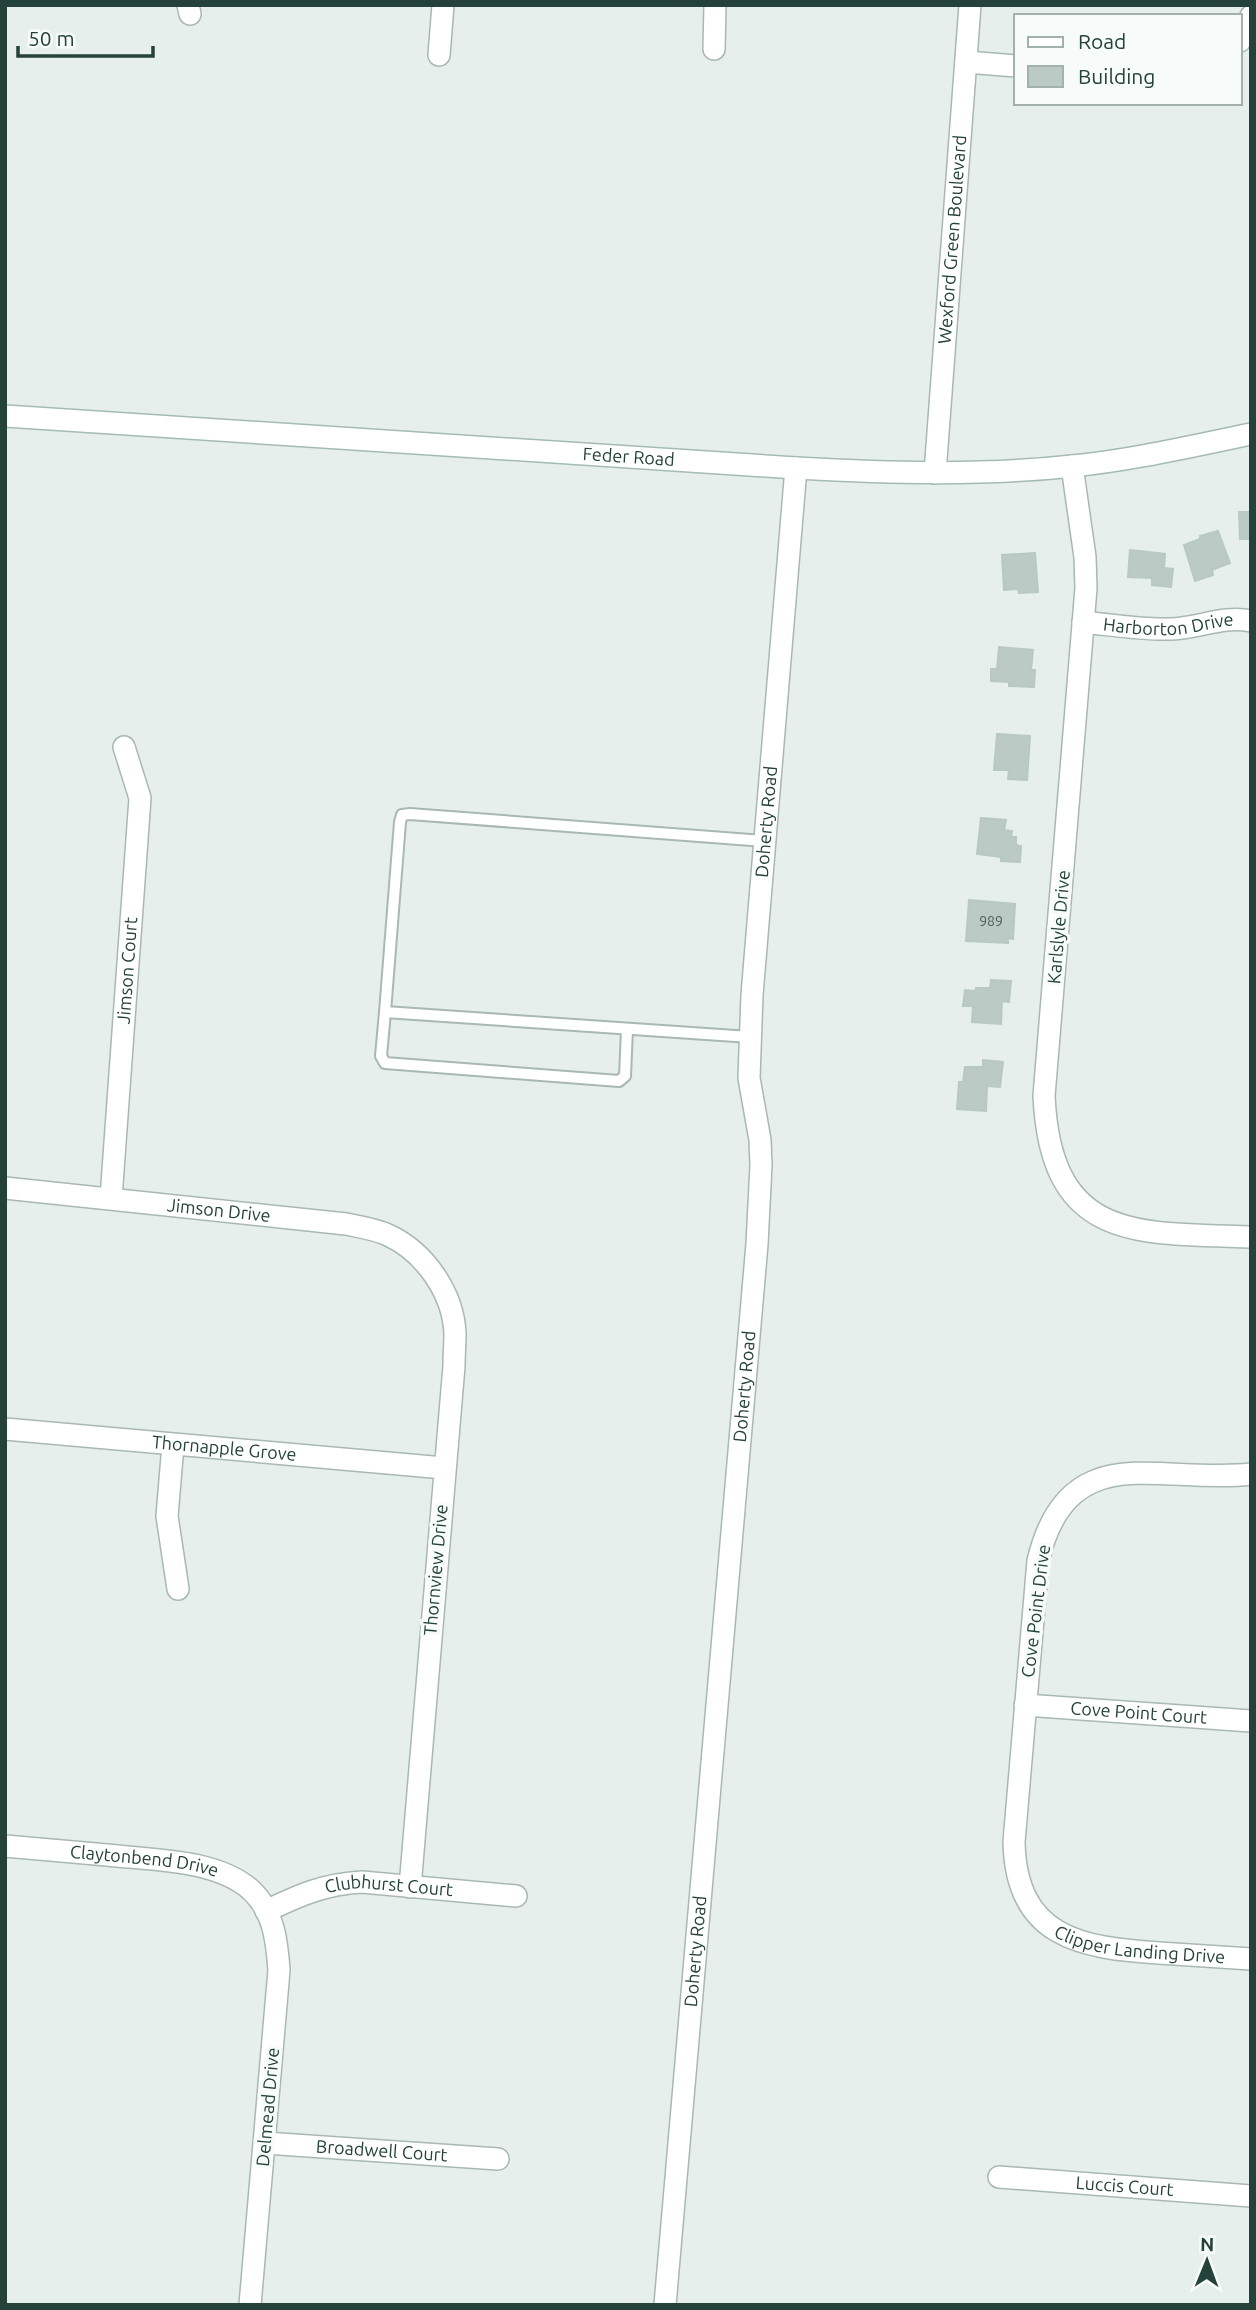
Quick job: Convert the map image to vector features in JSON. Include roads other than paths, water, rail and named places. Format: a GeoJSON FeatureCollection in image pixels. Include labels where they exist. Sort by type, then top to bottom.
{"type":"FeatureCollection","features":[{"type":"Feature","properties":{"kind":"street"},"geometry":{"type":"LineString","coordinates":[[439,55],[443,5]]}},
{"type":"Feature","properties":{"kind":"street"},"geometry":{"type":"LineString","coordinates":[[714,49],[715,5]]}},
{"type":"Feature","properties":{"kind":"street","name":"Wexford Green Boulevard"},"geometry":{"type":"LineString","coordinates":[[935,473],[970,5]]}},
{"type":"Feature","properties":{"kind":"street"},"geometry":{"type":"LineString","coordinates":[[1242,39],[1251,16]]}},
{"type":"Feature","properties":{"kind":"street"},"geometry":{"type":"LineString","coordinates":[[966,62],[1014,66]]}},
{"type":"Feature","properties":{"kind":"street","name":"Feder Road"},"geometry":{"type":"LineString","coordinates":[[5,416],[796,468],[935,473],[1072,466],[1148,456],[1251,434]]}},
{"type":"Feature","properties":{"kind":"street","name":"Karlslyle Drive"},"geometry":{"type":"LineString","coordinates":[[1072,466],[1085,557],[1083,622],[1044,1096],[1046,1127],[1053,1159],[1065,1184],[1084,1208],[1130,1229],[1159,1234],[1251,1237]]}},
{"type":"Feature","properties":{"kind":"street","name":"Doherty Road"},"geometry":{"type":"LineString","coordinates":[[665,2305],[757,1244],[761,1165],[760,1140],[749,1078],[750,1037],[796,468]]}},
{"type":"Feature","properties":{"kind":"street","name":"Harborton Drive"},"geometry":{"type":"LineString","coordinates":[[1083,622],[1169,629],[1227,620],[1251,621]]}},
{"type":"Feature","properties":{"kind":"street","name":"Jimson Court"},"geometry":{"type":"LineString","coordinates":[[111,1198],[140,798],[124,747]]}},
{"type":"Feature","properties":{"kind":"street","name":"Jimson Drive"},"geometry":{"type":"LineString","coordinates":[[5,1188],[346,1224],[389,1235],[408,1247],[424,1262]]}},
{"type":"Feature","properties":{"kind":"street","name":"Thornview Drive"},"geometry":{"type":"LineString","coordinates":[[410,1887],[455,1331],[446,1293],[424,1262]]}},
{"type":"Feature","properties":{"kind":"street","name":"Thornapple Grove"},"geometry":{"type":"LineString","coordinates":[[5,1429],[444,1468]]}},
{"type":"Feature","properties":{"kind":"street"},"geometry":{"type":"LineString","coordinates":[[173,1445],[167,1516],[178,1589]]}},
{"type":"Feature","properties":{"kind":"street","name":"Cove Point Drive"},"geometry":{"type":"LineString","coordinates":[[1036,1914],[1024,1896],[1014,1860],[1038,1561],[1044,1536],[1070,1496],[1091,1483],[1115,1474],[1138,1471],[1251,1474]]}},
{"type":"Feature","properties":{"kind":"street","name":"Cove Point Court"},"geometry":{"type":"LineString","coordinates":[[1025,1705],[1251,1721]]}},
{"type":"Feature","properties":{"kind":"street","name":"Claytonbend Drive"},"geometry":{"type":"LineString","coordinates":[[5,1846],[189,1863],[234,1877],[253,1891],[266,1911]]}},
{"type":"Feature","properties":{"kind":"street","name":"Clubhurst Court"},"geometry":{"type":"LineString","coordinates":[[266,1911],[313,1889],[337,1883],[362,1882],[516,1896]]}},
{"type":"Feature","properties":{"kind":"street","name":"Delmead Drive"},"geometry":{"type":"LineString","coordinates":[[250,2305],[279,1970],[276,1938],[266,1911]]}},
{"type":"Feature","properties":{"kind":"street","name":"Clipper Landing Drive"},"geometry":{"type":"LineString","coordinates":[[1036,1914],[1058,1932],[1084,1944],[1108,1949],[1251,1959]]}},
{"type":"Feature","properties":{"kind":"street","name":"Broadwell Court"},"geometry":{"type":"LineString","coordinates":[[265,2143],[498,2159]]}},
{"type":"Feature","properties":{"kind":"street","name":"Luccis Court"},"geometry":{"type":"LineString","coordinates":[[999,2177],[1251,2196]]}},
{"type":"Feature","properties":{"kind":"lane"},"geometry":{"type":"LineString","coordinates":[[627,1029],[625,1076],[619,1081],[385,1063],[381,1056],[402,816],[410,814],[765,841]]}},
{"type":"Feature","properties":{"kind":"lane"},"geometry":{"type":"LineString","coordinates":[[385,1012],[750,1037]]}}]}
